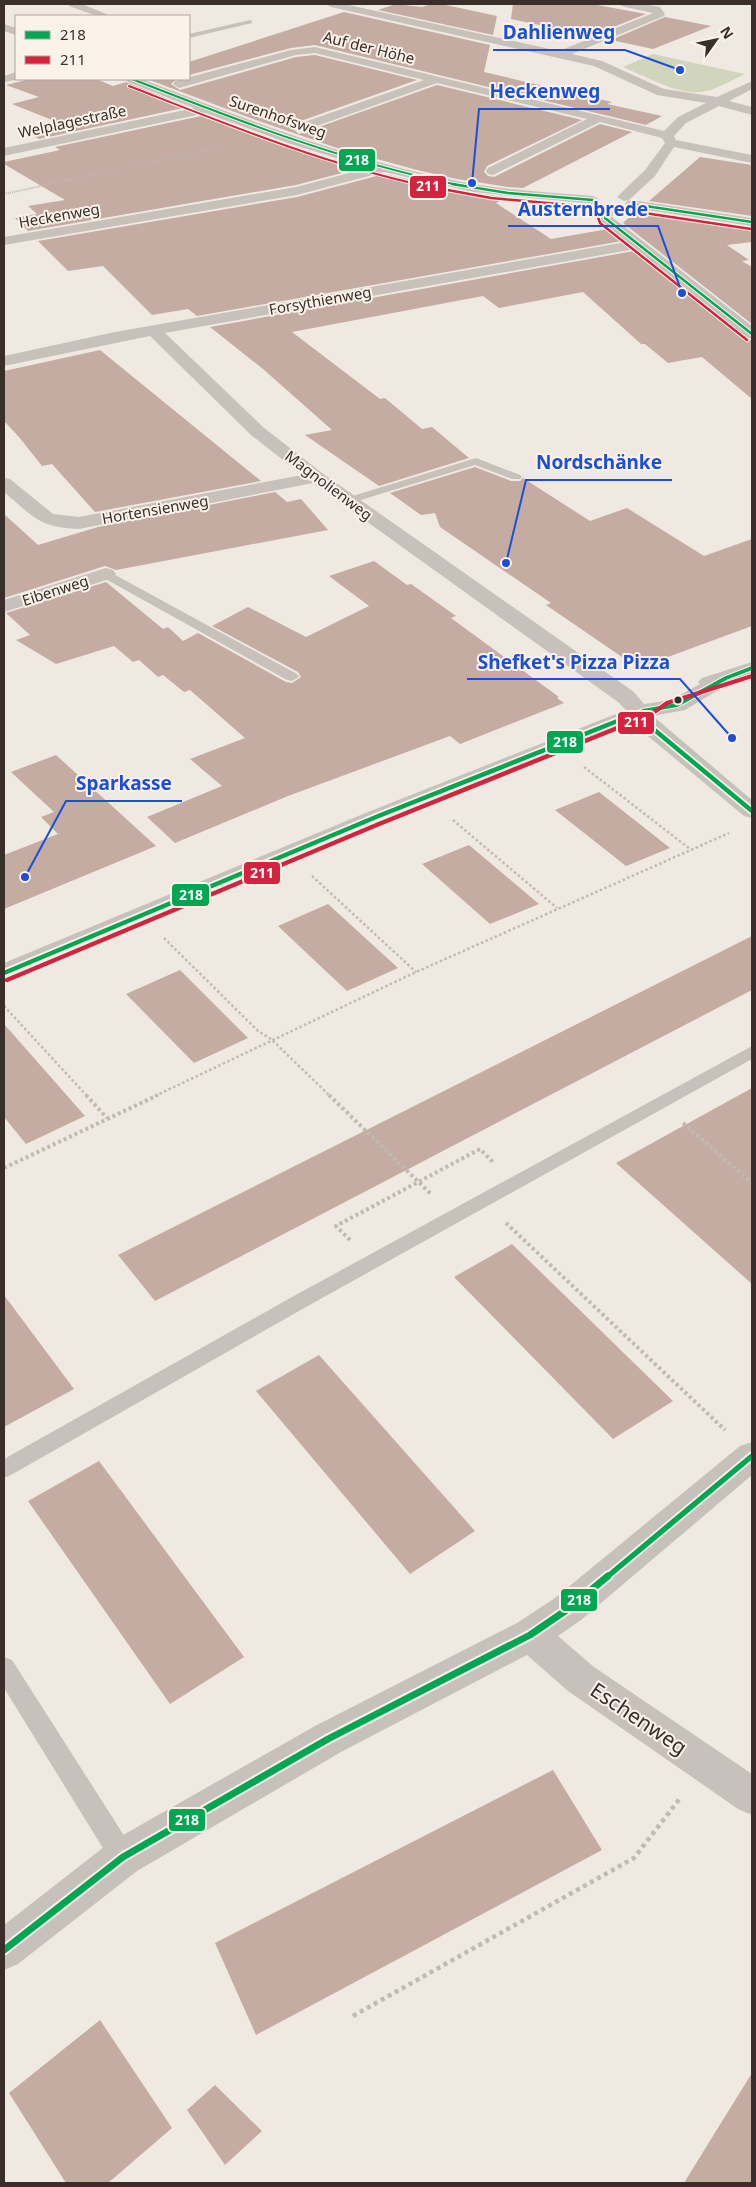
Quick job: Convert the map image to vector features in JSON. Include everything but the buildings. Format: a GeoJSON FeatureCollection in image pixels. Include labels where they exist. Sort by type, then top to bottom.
{"type":"FeatureCollection","features":[{"type":"Feature","properties":{"kind":"street"},"geometry":{"type":"LineString","coordinates":[[73,4],[103,15]]}},
{"type":"Feature","properties":{"kind":"street"},"geometry":{"type":"LineString","coordinates":[[331,4],[561,54],[611,68],[661,92],[717,101],[752,111]]}},
{"type":"Feature","properties":{"kind":"street"},"geometry":{"type":"LineString","coordinates":[[561,54],[660,14],[656,10],[625,4]]}},
{"type":"Feature","properties":{"kind":"street","name":"Auf der Höhe"},"geometry":{"type":"LineString","coordinates":[[179,84],[304,50],[315,50],[752,159]]}},
{"type":"Feature","properties":{"kind":"street","name":"Surenhofsweg"},"geometry":{"type":"LineString","coordinates":[[134,80],[206,109],[383,168],[458,186],[593,200]]}},
{"type":"Feature","properties":{"kind":"street","name":"Auf der Höhe"},"geometry":{"type":"LineString","coordinates":[[300,128],[435,80]]}},
{"type":"Feature","properties":{"kind":"street"},"geometry":{"type":"LineString","coordinates":[[676,113],[717,101],[752,84]]}},
{"type":"Feature","properties":{"kind":"street"},"geometry":{"type":"LineString","coordinates":[[661,92],[676,113],[669,139],[650,173],[628,200],[623,208],[609,208],[597,205],[593,200],[604,196],[628,200],[752,222]]}},
{"type":"Feature","properties":{"kind":"street","name":"Welplagestraße"},"geometry":{"type":"LineString","coordinates":[[4,152],[206,109]]}},
{"type":"Feature","properties":{"kind":"street"},"geometry":{"type":"LineString","coordinates":[[493,171],[597,119]]}},
{"type":"Feature","properties":{"kind":"street","name":"Heckenweg"},"geometry":{"type":"LineString","coordinates":[[4,241],[297,191],[383,168]]}},
{"type":"Feature","properties":{"kind":"street"},"geometry":{"type":"LineString","coordinates":[[609,208],[605,218],[752,334]]}},
{"type":"Feature","properties":{"kind":"street","name":"Forsythienweg"},"geometry":{"type":"LineString","coordinates":[[4,361],[153,330],[638,244]]}},
{"type":"Feature","properties":{"kind":"street","name":"Magnolienweg"},"geometry":{"type":"LineString","coordinates":[[153,330],[257,431],[347,500],[626,697],[641,712],[651,727],[752,811]]}},
{"type":"Feature","properties":{"kind":"street","name":"Hortensienweg"},"geometry":{"type":"LineString","coordinates":[[4,483],[46,518],[59,522],[80,523],[316,477]]}},
{"type":"Feature","properties":{"kind":"street","name":"Eibenweg"},"geometry":{"type":"LineString","coordinates":[[4,606],[106,574]]}},
{"type":"Feature","properties":{"kind":"street"},"geometry":{"type":"LineString","coordinates":[[4,973],[376,817],[641,712],[677,705],[726,678],[752,668]]}},
{"type":"Feature","properties":{"kind":"street"},"geometry":{"type":"LineString","coordinates":[[4,1950],[123,1857],[328,1739],[530,1636],[568,1609],[741,1446]]}},
{"type":"Feature","properties":{"kind":"street","name":"Eschenweg"},"geometry":{"type":"LineString","coordinates":[[530,1636],[581,1679],[752,1796]]}},
{"type":"Feature","properties":{"kind":"lane"},"geometry":{"type":"LineString","coordinates":[[190,36],[250,22]]}},
{"type":"Feature","properties":{"kind":"lane"},"geometry":{"type":"LineString","coordinates":[[347,500],[476,460],[516,477]]}},
{"type":"Feature","properties":{"kind":"lane"},"geometry":{"type":"LineString","coordinates":[[106,574],[292,677]]}},
{"type":"Feature","properties":{"kind":"lane"},"geometry":{"type":"LineString","coordinates":[[4,1469],[370,1263],[484,1202],[752,1052]]}},
{"type":"Feature","properties":{"kind":"lane"},"geometry":{"type":"LineString","coordinates":[[4,1668],[123,1857]]}},
{"type":"Feature","properties":{"kind":"path"},"geometry":{"type":"LineString","coordinates":[[4,194],[280,135]]}},
{"type":"Feature","properties":{"kind":"path"},"geometry":{"type":"LineString","coordinates":[[580,764],[690,850]]}},
{"type":"Feature","properties":{"kind":"path"},"geometry":{"type":"LineString","coordinates":[[448,815],[557,908]]}},
{"type":"Feature","properties":{"kind":"path"},"geometry":{"type":"LineString","coordinates":[[4,1168],[271,1039],[557,908],[734,830]]}},
{"type":"Feature","properties":{"kind":"path"},"geometry":{"type":"LineString","coordinates":[[308,873],[416,972]]}},
{"type":"Feature","properties":{"kind":"path"},"geometry":{"type":"LineString","coordinates":[[163,937],[258,1031],[271,1039],[454,1217]]}},
{"type":"Feature","properties":{"kind":"path"},"geometry":{"type":"LineString","coordinates":[[4,1006],[106,1118]]}},
{"type":"Feature","properties":{"kind":"path"},"geometry":{"type":"LineString","coordinates":[[660,1103],[752,1184]]}},
{"type":"Feature","properties":{"kind":"path"},"geometry":{"type":"LineString","coordinates":[[370,1263],[336,1226],[480,1150],[515,1184]]}},
{"type":"Feature","properties":{"kind":"path"},"geometry":{"type":"LineString","coordinates":[[484,1202],[741,1446]]}},
{"type":"Feature","properties":{"kind":"path"},"geometry":{"type":"LineString","coordinates":[[353,2016],[634,1858],[707,1764]]}},
{"type":"Feature","properties":{"kind":"green space"},"geometry":{"type":"Polygon","coordinates":[[[653,54],[745,74],[712,89],[692,92],[672,88],[623,67],[653,54]]]}},
{"type":"Feature","properties":{"kind":"transit line","name":"218"},"geometry":{"type":"LineString","coordinates":[[135,80],[292,140],[415,176],[491,191],[593,200]]}},
{"type":"Feature","properties":{"kind":"transit line","name":"211"},"geometry":{"type":"LineString","coordinates":[[129,86],[250,133],[332,161],[415,184],[474,196],[592,207]]}},
{"type":"Feature","properties":{"kind":"transit line","name":"218"},"geometry":{"type":"LineString","coordinates":[[632,204],[752,222]]}},
{"type":"Feature","properties":{"kind":"transit line","name":"211"},"geometry":{"type":"LineString","coordinates":[[602,205],[598,217],[600,223],[747,340]]}},
{"type":"Feature","properties":{"kind":"transit line","name":"218"},"geometry":{"type":"LineString","coordinates":[[609,208],[605,218],[752,334]]}},
{"type":"Feature","properties":{"kind":"transit line","name":"211"},"geometry":{"type":"LineString","coordinates":[[631,211],[751,229]]}},
{"type":"Feature","properties":{"kind":"transit line","name":"218"},"geometry":{"type":"LineString","coordinates":[[4,973],[376,817],[643,711],[677,705],[726,678],[752,668]]}},
{"type":"Feature","properties":{"kind":"transit line","name":"211"},"geometry":{"type":"LineString","coordinates":[[7,980],[379,824],[642,720],[667,703],[752,676]]}},
{"type":"Feature","properties":{"kind":"transit line","name":"218"},"geometry":{"type":"LineString","coordinates":[[639,713],[651,727],[752,811]]}},
{"type":"Feature","properties":{"kind":"transit line","name":"218"},"geometry":{"type":"LineString","coordinates":[[4,1950],[123,1857],[328,1739],[530,1635],[568,1609],[752,1456]]}},
{"type":"Feature","properties":{"kind":"place","name":"Dahlienweg"},"geometry":{"type":"Point","coordinates":[680,70]}},
{"type":"Feature","properties":{"kind":"place","name":"Heckenweg"},"geometry":{"type":"Point","coordinates":[472,183]}},
{"type":"Feature","properties":{"kind":"place","name":"Austernbrede"},"geometry":{"type":"Point","coordinates":[682,293]}},
{"type":"Feature","properties":{"kind":"place","name":"Nordschänke"},"geometry":{"type":"Point","coordinates":[506,563]}},
{"type":"Feature","properties":{"kind":"place","name":"Shefket's Pizza Pizza"},"geometry":{"type":"Point","coordinates":[732,738]}},
{"type":"Feature","properties":{"kind":"place","name":"Sparkasse"},"geometry":{"type":"Point","coordinates":[25,877]}}]}
